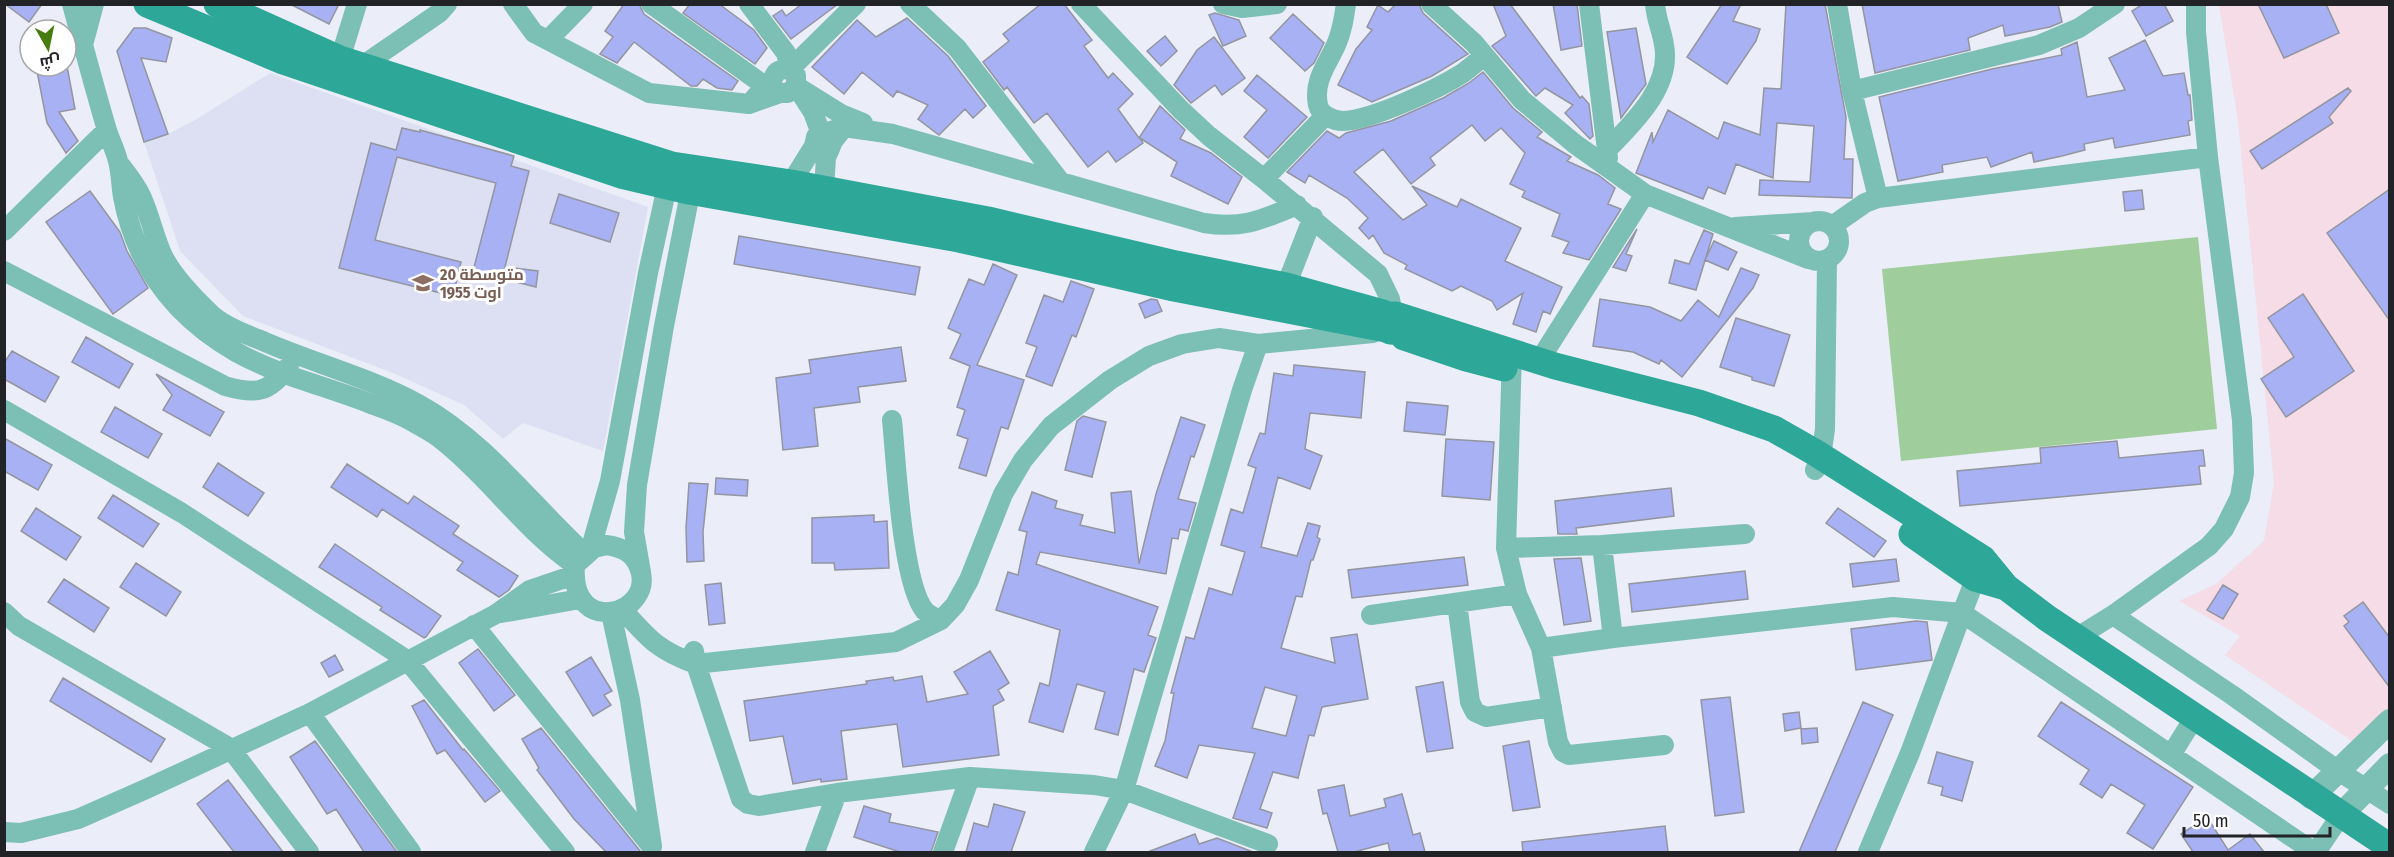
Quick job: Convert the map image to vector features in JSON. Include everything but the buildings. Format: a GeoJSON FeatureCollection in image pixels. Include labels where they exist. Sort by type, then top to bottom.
{"type":"FeatureCollection","features":[{"type":"Feature","properties":{"kind":"main road"},"geometry":{"type":"LineString","coordinates":[[147,4],[283,61],[621,175],[791,183],[988,220],[1171,263],[1286,286],[1390,323],[1511,361],[1594,392],[1704,424],[1818,463]]}},
{"type":"Feature","properties":{"kind":"main road"},"geometry":{"type":"LineString","coordinates":[[217,4],[351,62],[681,177],[1174,288],[1390,323]]}},
{"type":"Feature","properties":{"kind":"main road"},"geometry":{"type":"LineString","coordinates":[[1511,361],[1539,361],[1699,403],[1774,429],[1818,463],[1979,568],[2076,638],[2311,797],[2390,847]]}},
{"type":"Feature","properties":{"kind":"street"},"geometry":{"type":"LineString","coordinates":[[72,4],[118,161],[123,197],[133,236],[152,274],[175,306],[204,330],[237,352],[283,374],[341,392],[406,418],[442,440],[485,479],[525,524],[552,549],[581,561]]}},
{"type":"Feature","properties":{"kind":"street"},"geometry":{"type":"LineString","coordinates":[[83,45],[94,4]]}},
{"type":"Feature","properties":{"kind":"street"},"geometry":{"type":"LineString","coordinates":[[351,62],[357,4]]}},
{"type":"Feature","properties":{"kind":"street"},"geometry":{"type":"LineString","coordinates":[[351,62],[439,12],[447,4]]}},
{"type":"Feature","properties":{"kind":"street"},"geometry":{"type":"LineString","coordinates":[[513,4],[534,33],[649,93],[749,104],[780,83],[856,4]]}},
{"type":"Feature","properties":{"kind":"street"},"geometry":{"type":"LineString","coordinates":[[548,40],[583,4]]}},
{"type":"Feature","properties":{"kind":"street"},"geometry":{"type":"LineString","coordinates":[[651,4],[780,83],[841,114],[893,134],[1204,224],[1227,227],[1255,223],[1297,205]]}},
{"type":"Feature","properties":{"kind":"street"},"geometry":{"type":"LineString","coordinates":[[749,4],[786,53],[780,83]]}},
{"type":"Feature","properties":{"kind":"street"},"geometry":{"type":"LineString","coordinates":[[910,4],[957,48],[1060,181]]}},
{"type":"Feature","properties":{"kind":"street"},"geometry":{"type":"LineString","coordinates":[[617,611],[672,656],[695,657],[896,642],[941,621],[955,605],[969,580],[1003,494],[1023,460],[1051,426],[1110,380],[1149,356],[1182,344],[1219,338],[1258,344],[1390,323],[1390,299],[1378,274],[1312,217],[1209,136],[1181,110],[1081,4]]}},
{"type":"Feature","properties":{"kind":"street"},"geometry":{"type":"LineString","coordinates":[[1223,4],[1242,8],[1277,4]]}},
{"type":"Feature","properties":{"kind":"street"},"geometry":{"type":"LineString","coordinates":[[1346,4],[1343,26],[1336,45],[1319,76],[1318,108],[1325,116],[1340,122],[1354,120],[1404,102],[1462,73],[1485,56]]}},
{"type":"Feature","properties":{"kind":"street"},"geometry":{"type":"LineString","coordinates":[[1431,4],[1474,43],[1522,100],[1609,160],[1645,194],[1730,227],[1818,259],[1837,251],[1839,244],[1837,231],[1827,222],[1730,227]]}},
{"type":"Feature","properties":{"kind":"street"},"geometry":{"type":"LineString","coordinates":[[1590,4],[1609,160]]}},
{"type":"Feature","properties":{"kind":"street"},"geometry":{"type":"LineString","coordinates":[[1609,160],[1657,88],[1665,66],[1665,46],[1655,4]]}},
{"type":"Feature","properties":{"kind":"street"},"geometry":{"type":"LineString","coordinates":[[1837,4],[1852,91],[1878,198]]}},
{"type":"Feature","properties":{"kind":"street"},"geometry":{"type":"LineString","coordinates":[[1852,91],[2039,45],[2079,28],[2115,4]]}},
{"type":"Feature","properties":{"kind":"street"},"geometry":{"type":"LineString","coordinates":[[2076,638],[2113,615],[2209,546],[2224,529],[2240,497],[2244,473],[2242,420],[2208,157],[2196,32],[2196,4]]}},
{"type":"Feature","properties":{"kind":"street"},"geometry":{"type":"LineString","coordinates":[[780,83],[813,112],[827,139],[824,190]]}},
{"type":"Feature","properties":{"kind":"street"},"geometry":{"type":"LineString","coordinates":[[1264,179],[1325,116]]}},
{"type":"Feature","properties":{"kind":"street"},"geometry":{"type":"LineString","coordinates":[[4,231],[107,129]]}},
{"type":"Feature","properties":{"kind":"street"},"geometry":{"type":"LineString","coordinates":[[791,183],[827,139],[893,134]]}},
{"type":"Feature","properties":{"kind":"street"},"geometry":{"type":"LineString","coordinates":[[1832,226],[1866,203],[1878,198],[2208,157]]}},
{"type":"Feature","properties":{"kind":"street"},"geometry":{"type":"LineString","coordinates":[[118,161],[140,195],[163,256],[185,288],[214,317],[246,334],[375,384],[420,405],[444,420],[474,442],[550,522],[581,561]]}},
{"type":"Feature","properties":{"kind":"street"},"geometry":{"type":"LineString","coordinates":[[681,177],[637,485],[634,532],[641,584],[638,595],[617,611],[599,612],[588,607],[580,598],[575,587],[581,561],[610,481],[681,177]]}},
{"type":"Feature","properties":{"kind":"street"},"geometry":{"type":"LineString","coordinates":[[1539,361],[1645,194]]}},
{"type":"Feature","properties":{"kind":"street"},"geometry":{"type":"LineString","coordinates":[[1286,286],[1312,217]]}},
{"type":"Feature","properties":{"kind":"street"},"geometry":{"type":"LineString","coordinates":[[1813,222],[1807,224],[1799,235],[1799,249],[1818,259]]}},
{"type":"Feature","properties":{"kind":"street"},"geometry":{"type":"LineString","coordinates":[[1818,259],[1824,429],[1818,463]]}},
{"type":"Feature","properties":{"kind":"street"},"geometry":{"type":"LineString","coordinates":[[4,271],[225,386],[247,393],[262,391],[283,374],[298,355]]}},
{"type":"Feature","properties":{"kind":"street"},"geometry":{"type":"LineString","coordinates":[[1094,852],[1124,790],[1242,390],[1258,344]]}},
{"type":"Feature","properties":{"kind":"street"},"geometry":{"type":"LineString","coordinates":[[1511,361],[1506,548],[1516,594],[1541,648],[1558,742],[1563,752],[1582,756],[1664,745]]}},
{"type":"Feature","properties":{"kind":"street"},"geometry":{"type":"LineString","coordinates":[[4,410],[182,513],[407,660],[565,852]]}},
{"type":"Feature","properties":{"kind":"street"},"geometry":{"type":"LineString","coordinates":[[892,420],[906,560],[925,611],[941,621]]}},
{"type":"Feature","properties":{"kind":"street"},"geometry":{"type":"LineString","coordinates":[[1506,548],[1602,545],[1745,534]]}},
{"type":"Feature","properties":{"kind":"street"},"geometry":{"type":"LineString","coordinates":[[4,832],[21,833],[78,819],[310,712],[496,614],[530,590],[606,545],[618,546],[628,552],[637,561],[641,572]]}},
{"type":"Feature","properties":{"kind":"street"},"geometry":{"type":"LineString","coordinates":[[1602,545],[1613,638]]}},
{"type":"Feature","properties":{"kind":"street"},"geometry":{"type":"LineString","coordinates":[[1868,852],[1910,753],[1979,568]]}},
{"type":"Feature","properties":{"kind":"street"},"geometry":{"type":"LineString","coordinates":[[1371,615],[1516,594]]}},
{"type":"Feature","properties":{"kind":"street"},"geometry":{"type":"LineString","coordinates":[[496,614],[580,598]]}},
{"type":"Feature","properties":{"kind":"street"},"geometry":{"type":"LineString","coordinates":[[1457,603],[1470,702],[1475,712],[1486,717],[1552,707]]}},
{"type":"Feature","properties":{"kind":"street"},"geometry":{"type":"LineString","coordinates":[[1541,648],[1893,607],[1962,613],[2315,852],[2342,815],[2390,765]]}},
{"type":"Feature","properties":{"kind":"street"},"geometry":{"type":"LineString","coordinates":[[617,611],[653,850]]}},
{"type":"Feature","properties":{"kind":"street"},"geometry":{"type":"LineString","coordinates":[[4,612],[19,626],[230,748],[309,852]]}},
{"type":"Feature","properties":{"kind":"street"},"geometry":{"type":"LineString","coordinates":[[2113,615],[2390,804]]}},
{"type":"Feature","properties":{"kind":"street"},"geometry":{"type":"LineString","coordinates":[[474,625],[653,850]]}},
{"type":"Feature","properties":{"kind":"street"},"geometry":{"type":"LineString","coordinates":[[695,657],[741,799],[748,804],[759,806],[837,793],[970,777],[1094,785],[1124,790],[1268,844]]}},
{"type":"Feature","properties":{"kind":"street"},"geometry":{"type":"LineString","coordinates":[[310,712],[411,852]]}},
{"type":"Feature","properties":{"kind":"street"},"geometry":{"type":"LineString","coordinates":[[2172,755],[2194,718]]}},
{"type":"Feature","properties":{"kind":"street"},"geometry":{"type":"LineString","coordinates":[[2311,797],[2390,721]]}},
{"type":"Feature","properties":{"kind":"street"},"geometry":{"type":"LineString","coordinates":[[943,852],[970,777]]}},
{"type":"Feature","properties":{"kind":"street"},"geometry":{"type":"LineString","coordinates":[[815,852],[837,793]]}},
{"type":"Feature","properties":{"kind":"shaded area"},"geometry":{"type":"Polygon","coordinates":[[[2219,5],[2389,5],[2389,714],[2352,741],[2225,655],[2240,636],[2179,601],[2216,584],[2264,541],[2274,483],[2238,121],[2219,5]]]}},
{"type":"Feature","properties":{"kind":"shaded area","name":"متوسطة 20 اوت 1955"},"geometry":{"type":"Polygon","coordinates":[[[270,73],[648,207],[603,451],[523,423],[503,439],[464,405],[393,373],[243,316],[180,251],[144,142],[168,134],[197,119],[270,73]]]}},
{"type":"Feature","properties":{"kind":"green space"},"geometry":{"type":"Polygon","coordinates":[[[2198,237],[2217,429],[1901,461],[1882,269],[2198,237]]]}},
{"type":"Feature","properties":{"kind":"place","name":"متوسطة 20 اوت 1955"},"geometry":{"type":"Point","coordinates":[423,283]}}]}
